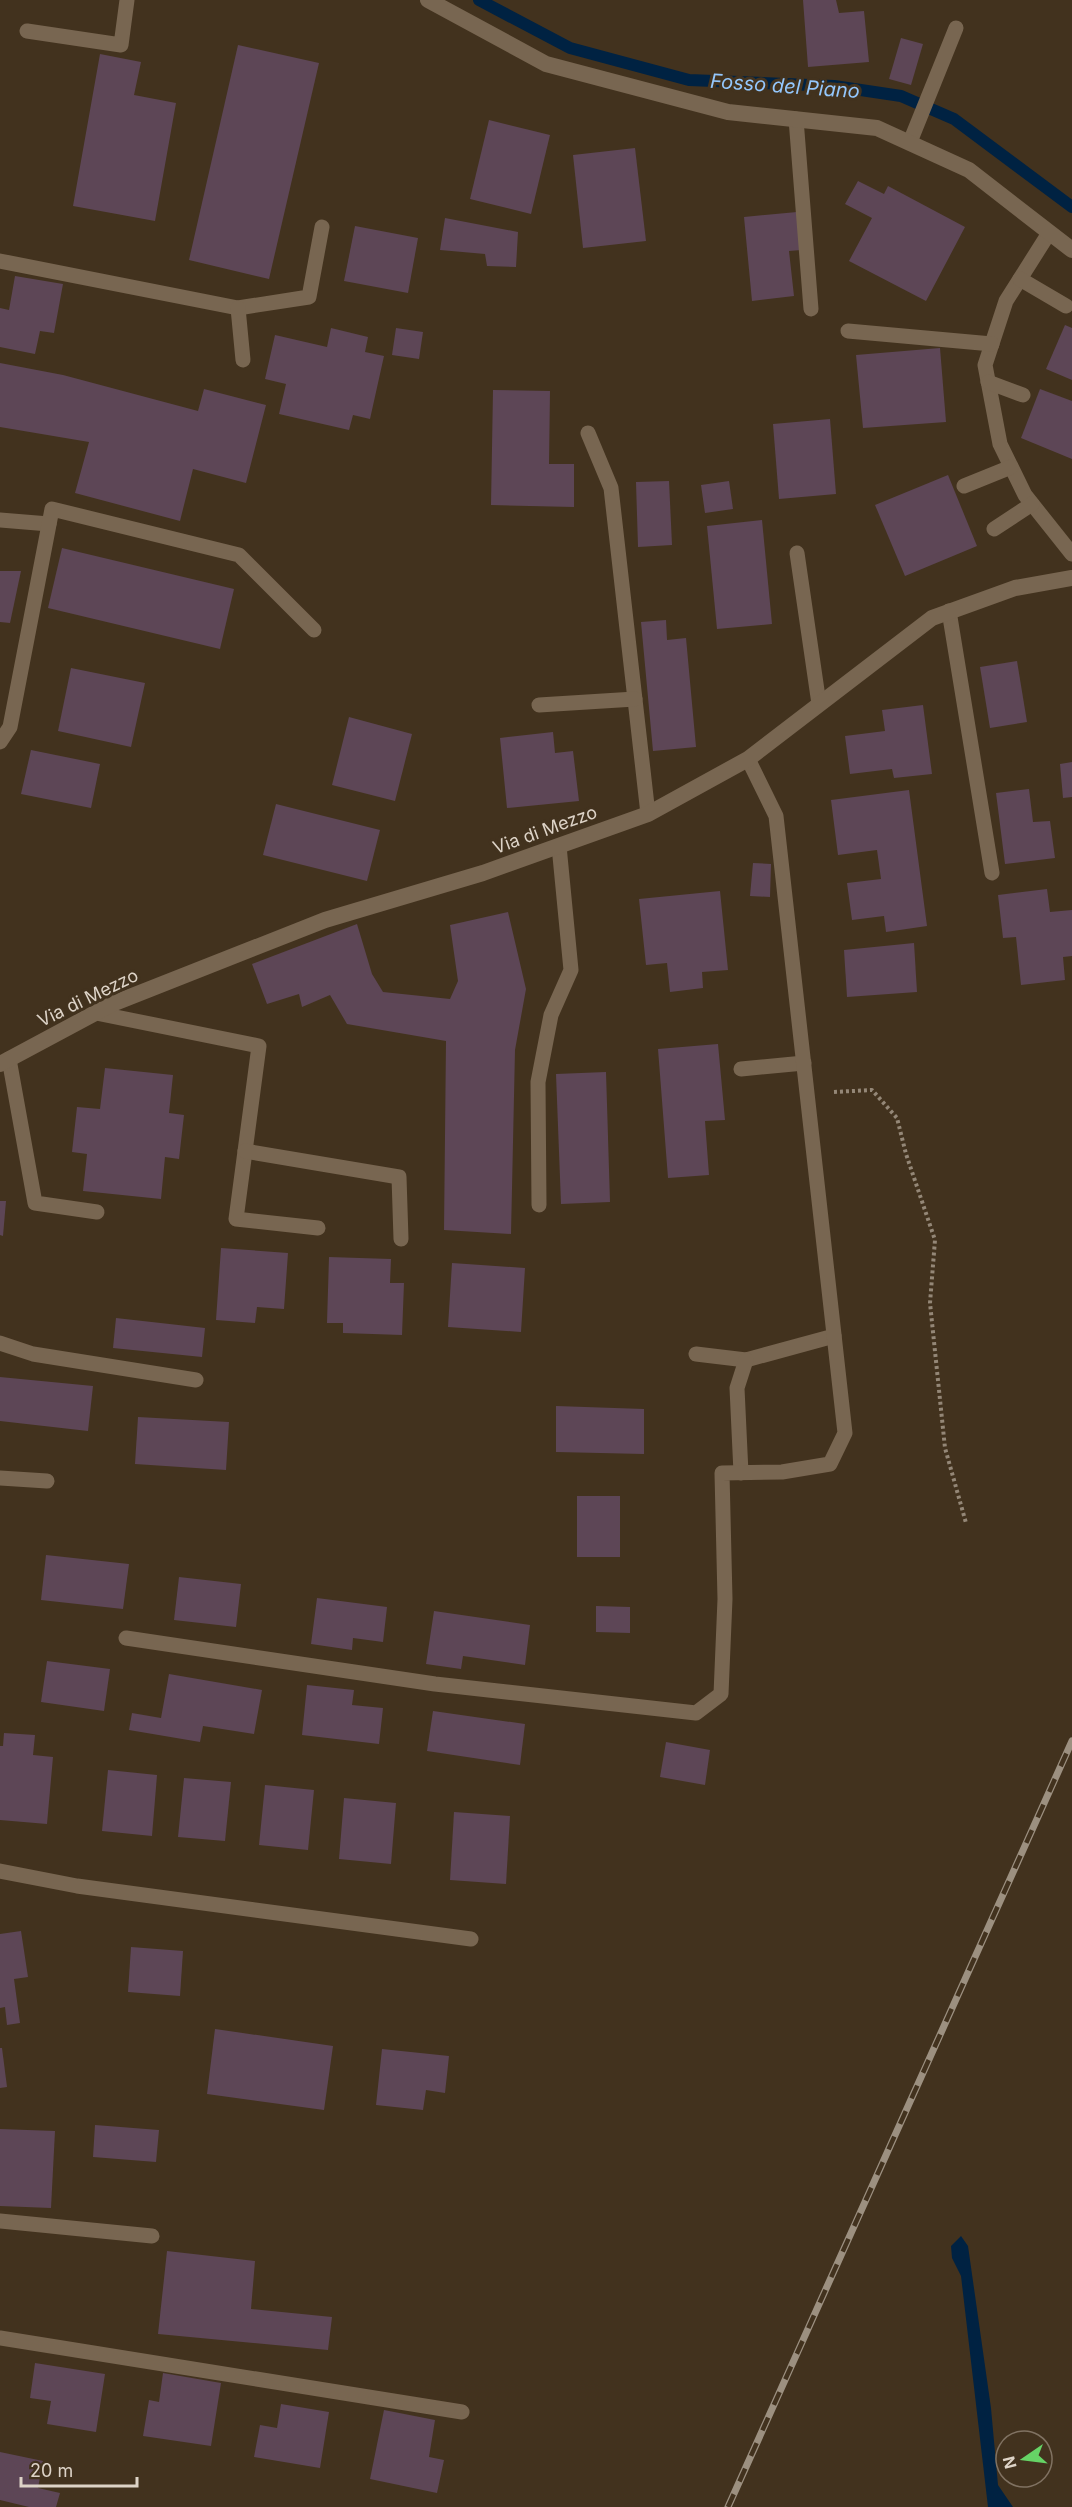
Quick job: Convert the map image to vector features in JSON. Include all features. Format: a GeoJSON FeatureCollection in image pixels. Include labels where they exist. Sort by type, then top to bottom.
{"type":"FeatureCollection","features":[{"type":"Feature","properties":{"kind":"street"},"geometry":{"type":"LineString","coordinates":[[428,0],[546,64],[728,112],[877,128],[969,170],[1072,250]]}},
{"type":"Feature","properties":{"kind":"street","name":"Via di Mezzo"},"geometry":{"type":"LineString","coordinates":[[5,1061],[123,1000],[325,920],[483,873],[648,814],[748,759],[933,618],[1015,588],[1072,578]]}},
{"type":"Feature","properties":{"kind":"lane"},"geometry":{"type":"LineString","coordinates":[[27,31],[121,45],[127,0]]}},
{"type":"Feature","properties":{"kind":"lane"},"geometry":{"type":"LineString","coordinates":[[910,142],[956,28]]}},
{"type":"Feature","properties":{"kind":"lane"},"geometry":{"type":"LineString","coordinates":[[796,119],[811,309]]}},
{"type":"Feature","properties":{"kind":"lane"},"geometry":{"type":"LineString","coordinates":[[0,261],[238,308],[309,297],[322,227]]}},
{"type":"Feature","properties":{"kind":"lane"},"geometry":{"type":"LineString","coordinates":[[1049,233],[1006,301],[985,364],[1000,444],[1032,504],[1072,554]]}},
{"type":"Feature","properties":{"kind":"lane"},"geometry":{"type":"LineString","coordinates":[[1020,279],[1066,306]]}},
{"type":"Feature","properties":{"kind":"lane"},"geometry":{"type":"LineString","coordinates":[[238,308],[243,360]]}},
{"type":"Feature","properties":{"kind":"lane"},"geometry":{"type":"LineString","coordinates":[[848,331],[992,344]]}},
{"type":"Feature","properties":{"kind":"lane"},"geometry":{"type":"LineString","coordinates":[[988,382],[1023,395]]}},
{"type":"Feature","properties":{"kind":"lane"},"geometry":{"type":"LineString","coordinates":[[588,433],[611,488],[648,814]]}},
{"type":"Feature","properties":{"kind":"lane"},"geometry":{"type":"LineString","coordinates":[[964,486],[1011,466]]}},
{"type":"Feature","properties":{"kind":"lane"},"geometry":{"type":"LineString","coordinates":[[994,529],[1032,504]]}},
{"type":"Feature","properties":{"kind":"lane"},"geometry":{"type":"LineString","coordinates":[[0,742],[10,727],[52,509],[239,555],[314,630]]}},
{"type":"Feature","properties":{"kind":"lane"},"geometry":{"type":"LineString","coordinates":[[0,520],[49,524]]}},
{"type":"Feature","properties":{"kind":"lane"},"geometry":{"type":"LineString","coordinates":[[797,554],[819,704]]}},
{"type":"Feature","properties":{"kind":"lane"},"geometry":{"type":"LineString","coordinates":[[950,612],[992,873]]}},
{"type":"Feature","properties":{"kind":"lane"},"geometry":{"type":"LineString","coordinates":[[539,705],[635,699]]}},
{"type":"Feature","properties":{"kind":"lane"},"geometry":{"type":"LineString","coordinates":[[126,1638],[435,1684],[696,1713],[721,1694],[725,1599],[722,1473],[782,1472],[830,1464],[845,1433],[776,816],[748,759]]}},
{"type":"Feature","properties":{"kind":"lane"},"geometry":{"type":"LineString","coordinates":[[539,1205],[538,1082],[551,1015],[571,970],[559,846]]}},
{"type":"Feature","properties":{"kind":"lane"},"geometry":{"type":"LineString","coordinates":[[96,1013],[259,1046],[236,1219],[318,1228]]}},
{"type":"Feature","properties":{"kind":"lane"},"geometry":{"type":"LineString","coordinates":[[5,1061],[35,1203],[97,1212]]}},
{"type":"Feature","properties":{"kind":"lane"},"geometry":{"type":"LineString","coordinates":[[741,1070],[804,1063]]}},
{"type":"Feature","properties":{"kind":"lane"},"geometry":{"type":"LineString","coordinates":[[245,1151],[399,1177],[401,1239]]}},
{"type":"Feature","properties":{"kind":"lane"},"geometry":{"type":"LineString","coordinates":[[696,1354],[746,1360],[834,1336]]}},
{"type":"Feature","properties":{"kind":"lane"},"geometry":{"type":"LineString","coordinates":[[0,1343],[33,1353],[196,1380]]}},
{"type":"Feature","properties":{"kind":"lane"},"geometry":{"type":"LineString","coordinates":[[741,1473],[737,1388],[746,1360]]}},
{"type":"Feature","properties":{"kind":"lane"},"geometry":{"type":"LineString","coordinates":[[0,1478],[46,1481]]}},
{"type":"Feature","properties":{"kind":"lane"},"geometry":{"type":"LineString","coordinates":[[0,1871],[77,1886],[471,1939]]}},
{"type":"Feature","properties":{"kind":"lane"},"geometry":{"type":"LineString","coordinates":[[0,2221],[152,2236]]}},
{"type":"Feature","properties":{"kind":"lane"},"geometry":{"type":"LineString","coordinates":[[0,2338],[462,2412]]}},
{"type":"Feature","properties":{"kind":"path"},"geometry":{"type":"LineString","coordinates":[[807,1094],[872,1090],[897,1118],[906,1154],[935,1240],[930,1303],[945,1448],[966,1523]]}},
{"type":"Feature","properties":{"kind":"water"},"geometry":{"type":"Polygon","coordinates":[[[961,2236],[968,2246],[991,2408],[994,2489],[1001,2489],[1013,2507],[988,2507],[961,2276],[952,2258],[951,2246],[961,2236]]]}},
{"type":"Feature","properties":{"kind":"building"},"geometry":{"type":"Polygon","coordinates":[[[803,0],[836,0],[839,13],[864,11],[869,62],[808,67],[803,0]]]}},
{"type":"Feature","properties":{"kind":"building"},"geometry":{"type":"Polygon","coordinates":[[[901,38],[923,44],[911,85],[889,79],[901,38]]]}},
{"type":"Feature","properties":{"kind":"building"},"geometry":{"type":"Polygon","coordinates":[[[238,45],[319,63],[269,279],[189,260],[238,45]]]}},
{"type":"Feature","properties":{"kind":"building"},"geometry":{"type":"Polygon","coordinates":[[[100,54],[141,62],[134,95],[176,103],[155,221],[73,206],[100,54]]]}},
{"type":"Feature","properties":{"kind":"building"},"geometry":{"type":"Polygon","coordinates":[[[489,120],[550,135],[531,214],[470,199],[489,120]]]}},
{"type":"Feature","properties":{"kind":"building"},"geometry":{"type":"Polygon","coordinates":[[[635,148],[646,241],[583,248],[573,155],[635,148]]]}},
{"type":"Feature","properties":{"kind":"building"},"geometry":{"type":"Polygon","coordinates":[[[858,181],[884,194],[888,186],[965,227],[926,301],[849,261],[872,218],[845,204],[858,181]]]}},
{"type":"Feature","properties":{"kind":"building"},"geometry":{"type":"Polygon","coordinates":[[[797,212],[801,250],[789,251],[794,296],[752,301],[744,217],[797,212]]]}},
{"type":"Feature","properties":{"kind":"building"},"geometry":{"type":"Polygon","coordinates":[[[445,218],[518,232],[516,267],[487,266],[485,254],[440,250],[445,218]]]}},
{"type":"Feature","properties":{"kind":"building"},"geometry":{"type":"Polygon","coordinates":[[[355,226],[418,238],[408,293],[344,281],[355,226]]]}},
{"type":"Feature","properties":{"kind":"building"},"geometry":{"type":"Polygon","coordinates":[[[15,276],[63,284],[54,333],[40,331],[35,354],[0,347],[0,308],[9,310],[15,276]]]}},
{"type":"Feature","properties":{"kind":"building"},"geometry":{"type":"Polygon","coordinates":[[[1065,325],[1072,328],[1072,380],[1046,369],[1065,325]]]}},
{"type":"Feature","properties":{"kind":"building"},"geometry":{"type":"Polygon","coordinates":[[[331,328],[368,337],[365,352],[384,356],[370,419],[353,415],[349,430],[279,414],[286,384],[265,379],[275,335],[327,347],[331,328]]]}},
{"type":"Feature","properties":{"kind":"building"},"geometry":{"type":"Polygon","coordinates":[[[396,328],[423,332],[419,359],[392,355],[396,328]]]}},
{"type":"Feature","properties":{"kind":"building"},"geometry":{"type":"Polygon","coordinates":[[[940,348],[946,422],[863,428],[856,355],[940,348]]]}},
{"type":"Feature","properties":{"kind":"building"},"geometry":{"type":"Polygon","coordinates":[[[0,363],[63,375],[198,411],[204,389],[266,405],[246,483],[193,469],[180,521],[75,493],[89,442],[0,427],[0,363]]]}},
{"type":"Feature","properties":{"kind":"building"},"geometry":{"type":"Polygon","coordinates":[[[1040,389],[1072,401],[1072,459],[1021,438],[1040,389]]]}},
{"type":"Feature","properties":{"kind":"building"},"geometry":{"type":"Polygon","coordinates":[[[493,390],[550,391],[549,464],[574,464],[574,507],[491,505],[493,390]]]}},
{"type":"Feature","properties":{"kind":"building"},"geometry":{"type":"Polygon","coordinates":[[[830,419],[836,494],[779,499],[773,424],[830,419]]]}},
{"type":"Feature","properties":{"kind":"building"},"geometry":{"type":"Polygon","coordinates":[[[948,475],[977,546],[905,576],[875,505],[948,475]]]}},
{"type":"Feature","properties":{"kind":"building"},"geometry":{"type":"Polygon","coordinates":[[[669,481],[672,545],[638,547],[636,482],[669,481]]]}},
{"type":"Feature","properties":{"kind":"building"},"geometry":{"type":"Polygon","coordinates":[[[729,481],[733,509],[705,513],[701,485],[729,481]]]}},
{"type":"Feature","properties":{"kind":"building"},"geometry":{"type":"Polygon","coordinates":[[[762,520],[772,624],[717,629],[707,526],[762,520]]]}},
{"type":"Feature","properties":{"kind":"building"},"geometry":{"type":"Polygon","coordinates":[[[62,548],[234,589],[220,649],[48,608],[62,548]]]}},
{"type":"Feature","properties":{"kind":"building"},"geometry":{"type":"Polygon","coordinates":[[[0,571],[21,571],[10,623],[0,622],[0,571]]]}},
{"type":"Feature","properties":{"kind":"building"},"geometry":{"type":"Polygon","coordinates":[[[666,620],[667,640],[686,638],[696,747],[653,751],[641,622],[666,620]]]}},
{"type":"Feature","properties":{"kind":"building"},"geometry":{"type":"Polygon","coordinates":[[[1017,661],[1027,722],[990,728],[980,667],[1017,661]]]}},
{"type":"Feature","properties":{"kind":"building"},"geometry":{"type":"Polygon","coordinates":[[[71,668],[145,683],[131,747],[58,731],[71,668]]]}},
{"type":"Feature","properties":{"kind":"building"},"geometry":{"type":"Polygon","coordinates":[[[923,705],[932,774],[894,778],[892,769],[850,774],[845,736],[885,731],[882,710],[923,705]]]}},
{"type":"Feature","properties":{"kind":"building"},"geometry":{"type":"Polygon","coordinates":[[[349,717],[412,734],[395,801],[332,785],[349,717]]]}},
{"type":"Feature","properties":{"kind":"building"},"geometry":{"type":"Polygon","coordinates":[[[553,732],[555,753],[573,751],[579,801],[507,808],[500,738],[553,732]]]}},
{"type":"Feature","properties":{"kind":"building"},"geometry":{"type":"Polygon","coordinates":[[[31,750],[100,764],[91,808],[21,794],[31,750]]]}},
{"type":"Feature","properties":{"kind":"building"},"geometry":{"type":"Polygon","coordinates":[[[1072,762],[1072,797],[1063,798],[1060,764],[1072,762]]]}},
{"type":"Feature","properties":{"kind":"building"},"geometry":{"type":"Polygon","coordinates":[[[1029,789],[1033,822],[1050,821],[1055,858],[1005,864],[996,793],[1029,789]]]}},
{"type":"Feature","properties":{"kind":"building"},"geometry":{"type":"Polygon","coordinates":[[[909,790],[927,926],[886,932],[884,916],[852,920],[847,883],[881,879],[877,850],[838,855],[831,800],[909,790]]]}},
{"type":"Feature","properties":{"kind":"building"},"geometry":{"type":"Polygon","coordinates":[[[276,804],[380,830],[367,881],[263,855],[276,804]]]}},
{"type":"Feature","properties":{"kind":"building"},"geometry":{"type":"Polygon","coordinates":[[[753,863],[771,864],[770,897],[750,896],[753,863]]]}},
{"type":"Feature","properties":{"kind":"building"},"geometry":{"type":"Polygon","coordinates":[[[1047,889],[1050,912],[1072,910],[1072,956],[1063,957],[1065,980],[1021,985],[1016,937],[1003,938],[998,895],[1047,889]]]}},
{"type":"Feature","properties":{"kind":"building"},"geometry":{"type":"Polygon","coordinates":[[[720,891],[728,970],[702,972],[703,988],[670,992],[667,963],[646,965],[639,899],[720,891]]]}},
{"type":"Feature","properties":{"kind":"building"},"geometry":{"type":"Polygon","coordinates":[[[508,912],[526,989],[515,1050],[511,1234],[444,1230],[446,1041],[347,1024],[330,995],[302,1007],[299,994],[267,1004],[252,964],[357,924],[372,974],[383,992],[450,999],[458,981],[450,925],[508,912]]]}},
{"type":"Feature","properties":{"kind":"building"},"geometry":{"type":"Polygon","coordinates":[[[914,943],[917,992],[847,997],[844,950],[914,943]]]}},
{"type":"Feature","properties":{"kind":"building"},"geometry":{"type":"Polygon","coordinates":[[[718,1044],[725,1120],[705,1121],[709,1175],[668,1178],[658,1049],[718,1044]]]}},
{"type":"Feature","properties":{"kind":"building"},"geometry":{"type":"Polygon","coordinates":[[[105,1068],[173,1075],[169,1113],[184,1115],[179,1159],[165,1157],[161,1199],[83,1191],[87,1154],[72,1152],[77,1107],[100,1109],[105,1068]]]}},
{"type":"Feature","properties":{"kind":"building"},"geometry":{"type":"Polygon","coordinates":[[[606,1072],[610,1202],[561,1204],[556,1074],[606,1072]]]}},
{"type":"Feature","properties":{"kind":"building"},"geometry":{"type":"Polygon","coordinates":[[[0,1201],[6,1201],[3,1236],[0,1235],[0,1201]]]}},
{"type":"Feature","properties":{"kind":"building"},"geometry":{"type":"Polygon","coordinates":[[[221,1248],[288,1253],[284,1309],[257,1307],[255,1323],[216,1320],[221,1248]]]}},
{"type":"Feature","properties":{"kind":"building"},"geometry":{"type":"Polygon","coordinates":[[[329,1257],[391,1259],[390,1283],[404,1283],[402,1335],[343,1333],[343,1323],[327,1323],[329,1257]]]}},
{"type":"Feature","properties":{"kind":"building"},"geometry":{"type":"Polygon","coordinates":[[[452,1263],[525,1268],[521,1332],[448,1327],[452,1263]]]}},
{"type":"Feature","properties":{"kind":"building"},"geometry":{"type":"Polygon","coordinates":[[[116,1318],[205,1328],[202,1357],[113,1348],[116,1318]]]}},
{"type":"Feature","properties":{"kind":"building"},"geometry":{"type":"Polygon","coordinates":[[[0,1377],[93,1386],[88,1431],[0,1421],[0,1377]]]}},
{"type":"Feature","properties":{"kind":"building"},"geometry":{"type":"Polygon","coordinates":[[[556,1406],[644,1409],[644,1454],[556,1452],[556,1406]]]}},
{"type":"Feature","properties":{"kind":"building"},"geometry":{"type":"Polygon","coordinates":[[[138,1417],[229,1422],[226,1470],[135,1464],[138,1417]]]}},
{"type":"Feature","properties":{"kind":"building"},"geometry":{"type":"Polygon","coordinates":[[[577,1496],[620,1496],[620,1557],[577,1557],[577,1496]]]}},
{"type":"Feature","properties":{"kind":"building"},"geometry":{"type":"Polygon","coordinates":[[[46,1555],[129,1564],[123,1609],[41,1600],[46,1555]]]}},
{"type":"Feature","properties":{"kind":"building"},"geometry":{"type":"Polygon","coordinates":[[[179,1577],[241,1584],[236,1627],[174,1620],[179,1577]]]}},
{"type":"Feature","properties":{"kind":"building"},"geometry":{"type":"Polygon","coordinates":[[[317,1598],[387,1607],[383,1642],[353,1638],[352,1650],[311,1644],[317,1598]]]}},
{"type":"Feature","properties":{"kind":"building"},"geometry":{"type":"Polygon","coordinates":[[[596,1606],[630,1607],[630,1633],[596,1632],[596,1606]]]}},
{"type":"Feature","properties":{"kind":"building"},"geometry":{"type":"Polygon","coordinates":[[[434,1611],[530,1625],[525,1665],[463,1656],[461,1669],[426,1664],[434,1611]]]}},
{"type":"Feature","properties":{"kind":"building"},"geometry":{"type":"Polygon","coordinates":[[[47,1661],[110,1669],[104,1711],[41,1702],[47,1661]]]}},
{"type":"Feature","properties":{"kind":"building"},"geometry":{"type":"Polygon","coordinates":[[[169,1674],[262,1690],[254,1734],[203,1726],[200,1742],[129,1730],[132,1713],[161,1718],[169,1674]]]}},
{"type":"Feature","properties":{"kind":"building"},"geometry":{"type":"Polygon","coordinates":[[[307,1685],[354,1690],[352,1705],[383,1708],[379,1744],[302,1735],[307,1685]]]}},
{"type":"Feature","properties":{"kind":"building"},"geometry":{"type":"Polygon","coordinates":[[[433,1711],[525,1724],[520,1765],[427,1751],[433,1711]]]}},
{"type":"Feature","properties":{"kind":"building"},"geometry":{"type":"Polygon","coordinates":[[[4,1733],[35,1735],[33,1755],[53,1757],[47,1824],[0,1820],[0,1746],[3,1746],[4,1733]]]}},
{"type":"Feature","properties":{"kind":"building"},"geometry":{"type":"Polygon","coordinates":[[[666,1742],[710,1750],[705,1785],[660,1777],[666,1742]]]}},
{"type":"Feature","properties":{"kind":"building"},"geometry":{"type":"Polygon","coordinates":[[[108,1770],[157,1775],[152,1836],[102,1831],[108,1770]]]}},
{"type":"Feature","properties":{"kind":"building"},"geometry":{"type":"Polygon","coordinates":[[[184,1778],[231,1782],[225,1841],[178,1837],[184,1778]]]}},
{"type":"Feature","properties":{"kind":"building"},"geometry":{"type":"Polygon","coordinates":[[[265,1785],[314,1790],[308,1850],[259,1845],[265,1785]]]}},
{"type":"Feature","properties":{"kind":"building"},"geometry":{"type":"Polygon","coordinates":[[[344,1798],[396,1803],[391,1864],[339,1859],[344,1798]]]}},
{"type":"Feature","properties":{"kind":"building"},"geometry":{"type":"Polygon","coordinates":[[[454,1812],[510,1816],[506,1884],[450,1880],[454,1812]]]}},
{"type":"Feature","properties":{"kind":"building"},"geometry":{"type":"Polygon","coordinates":[[[21,1931],[28,1977],[14,1979],[20,2023],[7,2025],[5,2007],[0,2008],[0,1934],[21,1931]]]}},
{"type":"Feature","properties":{"kind":"building"},"geometry":{"type":"Polygon","coordinates":[[[131,1947],[183,1951],[180,1996],[128,1992],[131,1947]]]}},
{"type":"Feature","properties":{"kind":"building"},"geometry":{"type":"Polygon","coordinates":[[[215,2029],[333,2046],[324,2110],[207,2094],[215,2029]]]}},
{"type":"Feature","properties":{"kind":"building"},"geometry":{"type":"Polygon","coordinates":[[[0,2048],[2,2048],[7,2087],[0,2088],[0,2048]]]}},
{"type":"Feature","properties":{"kind":"building"},"geometry":{"type":"Polygon","coordinates":[[[382,2049],[449,2056],[445,2093],[426,2090],[423,2110],[376,2105],[382,2049]]]}},
{"type":"Feature","properties":{"kind":"building"},"geometry":{"type":"Polygon","coordinates":[[[95,2125],[159,2130],[156,2162],[93,2157],[95,2125]]]}},
{"type":"Feature","properties":{"kind":"building"},"geometry":{"type":"Polygon","coordinates":[[[0,2129],[55,2131],[51,2208],[0,2206],[0,2129]]]}},
{"type":"Feature","properties":{"kind":"building"},"geometry":{"type":"Polygon","coordinates":[[[167,2251],[255,2261],[251,2309],[332,2317],[328,2350],[158,2334],[167,2251]]]}},
{"type":"Feature","properties":{"kind":"building"},"geometry":{"type":"Polygon","coordinates":[[[35,2363],[105,2374],[96,2432],[47,2424],[51,2401],[30,2398],[35,2363]]]}},
{"type":"Feature","properties":{"kind":"building"},"geometry":{"type":"Polygon","coordinates":[[[163,2373],[221,2383],[211,2446],[143,2436],[149,2400],[159,2402],[163,2373]]]}},
{"type":"Feature","properties":{"kind":"building"},"geometry":{"type":"Polygon","coordinates":[[[281,2404],[329,2412],[320,2468],[254,2457],[260,2425],[277,2428],[281,2404]]]}},
{"type":"Feature","properties":{"kind":"building"},"geometry":{"type":"Polygon","coordinates":[[[384,2410],[435,2420],[429,2457],[444,2460],[437,2493],[370,2479],[384,2410]]]}},
{"type":"Feature","properties":{"kind":"building"},"geometry":{"type":"Polygon","coordinates":[[[0,2452],[43,2461],[38,2488],[60,2493],[56,2507],[29,2507],[0,2500],[0,2452]]]}},
{"type":"Feature","properties":{"kind":"waterway","name":"Fosso del Piano"},"geometry":{"type":"LineString","coordinates":[[479,0],[570,48],[689,80],[834,86],[901,96],[954,119],[1072,207]]}},
{"type":"Feature","properties":{"kind":"railway"},"geometry":{"type":"LineString","coordinates":[[728,2507],[1072,1741]]}}]}
